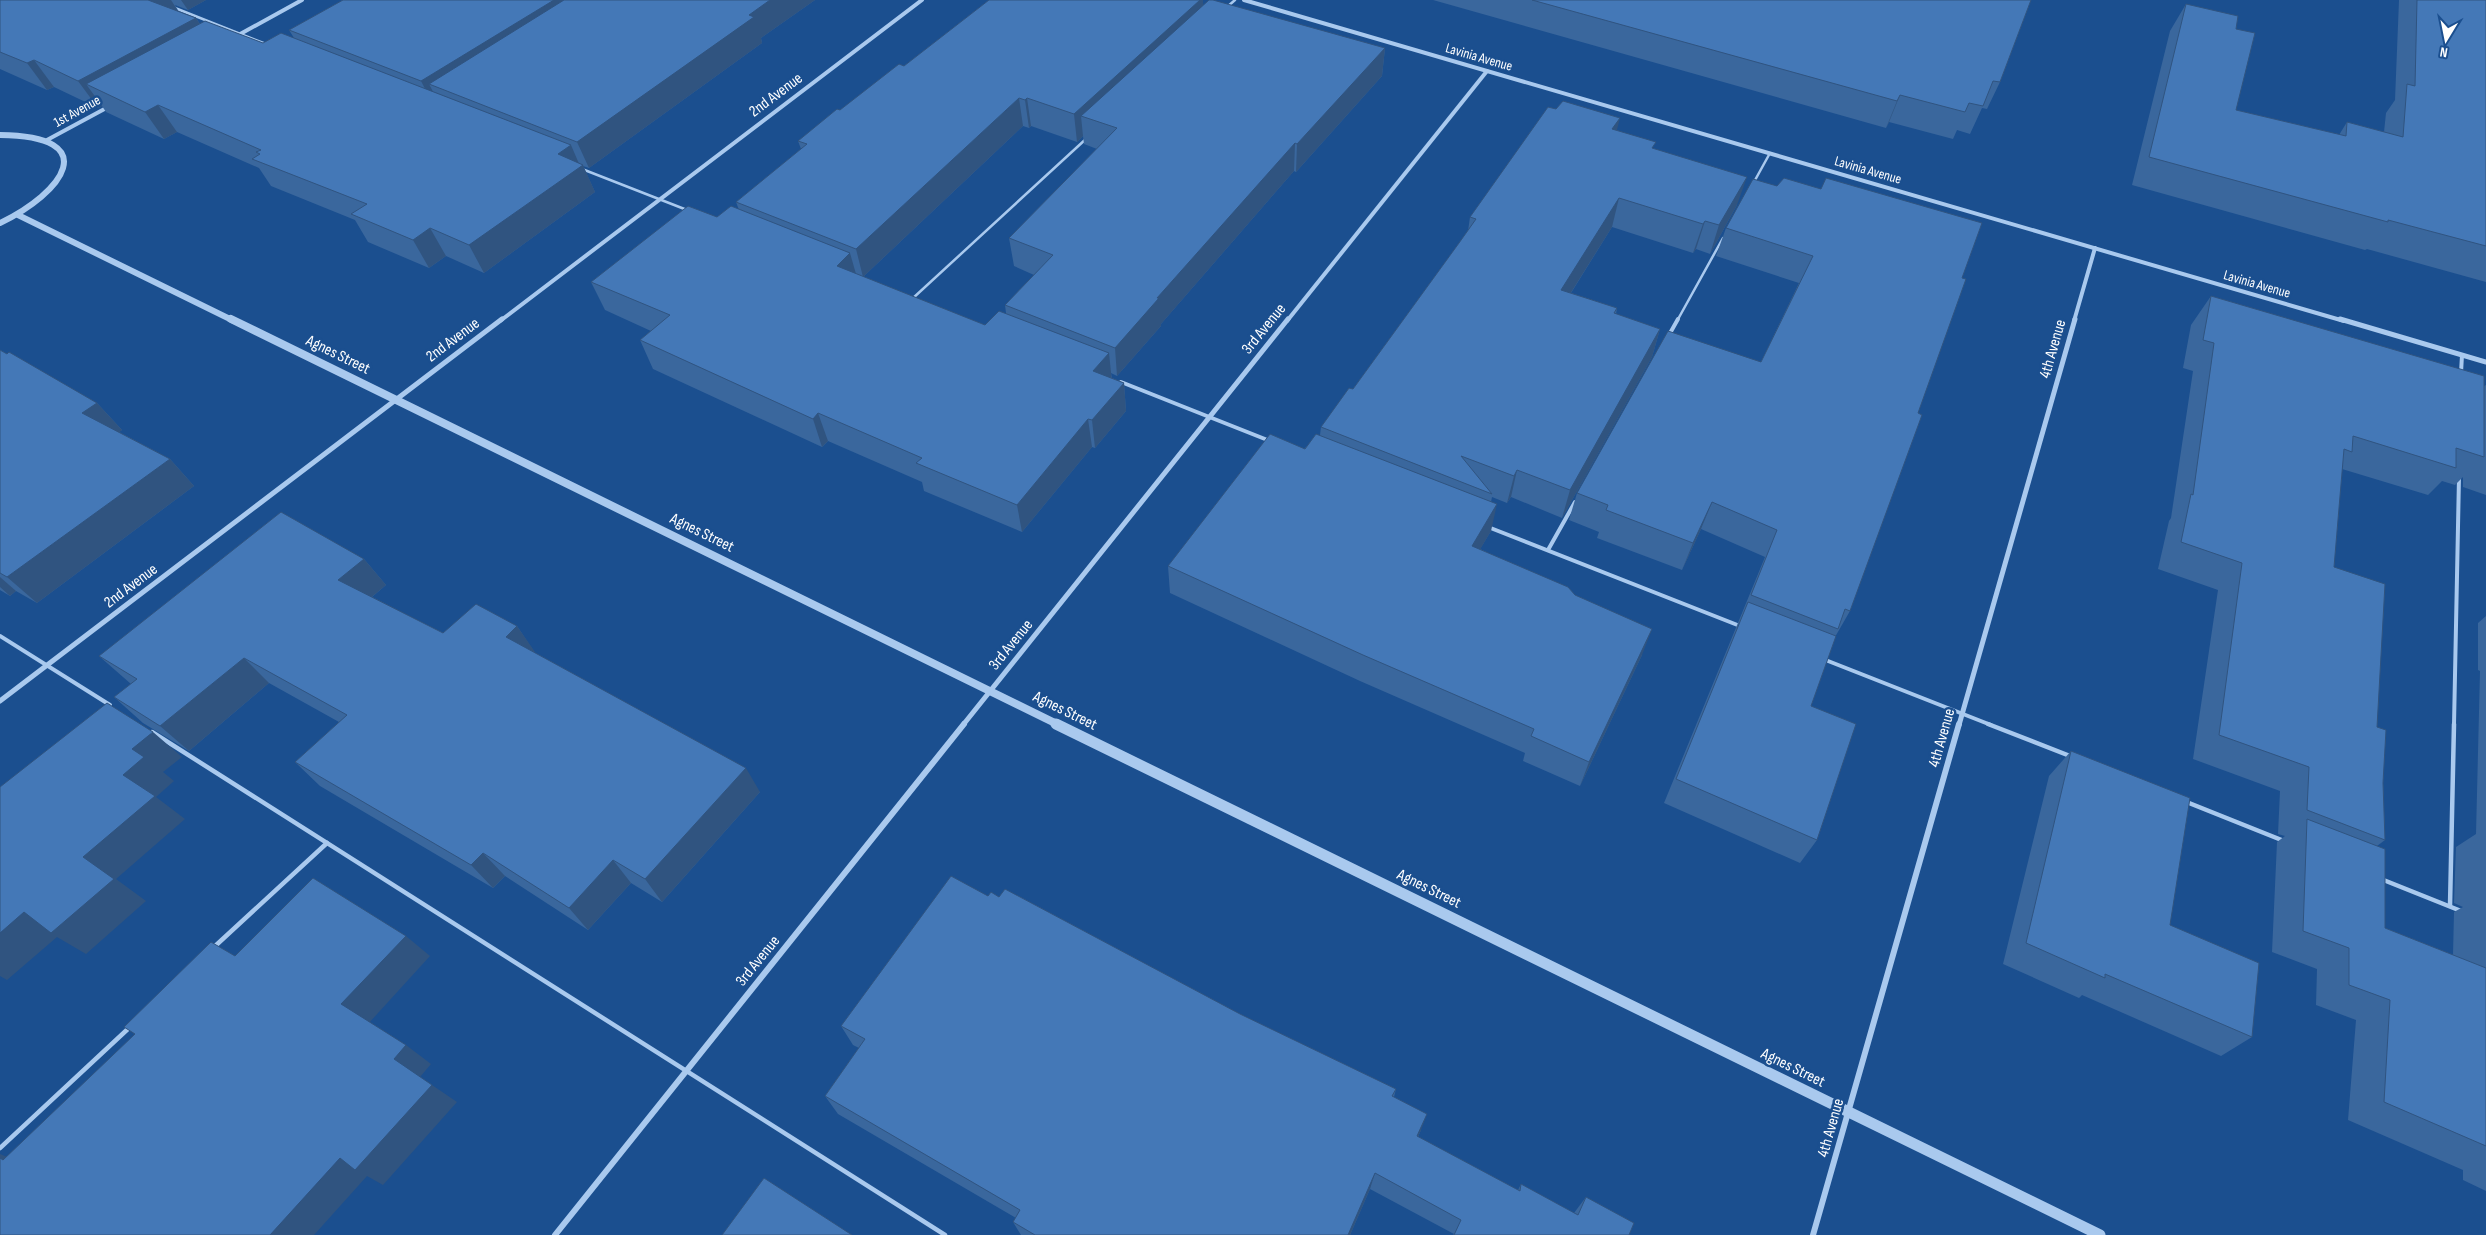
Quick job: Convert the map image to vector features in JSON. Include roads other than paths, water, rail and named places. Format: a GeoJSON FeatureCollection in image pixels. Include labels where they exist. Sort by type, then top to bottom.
{"type":"FeatureCollection","features":[{"type":"Feature","properties":{"kind":"street"},"geometry":{"type":"LineString","coordinates":[[232,38],[302,0]]}},
{"type":"Feature","properties":{"kind":"street","name":"2nd Avenue"},"geometry":{"type":"LineString","coordinates":[[0,701],[922,0]]}},
{"type":"Feature","properties":{"kind":"street","name":"Lavinia Avenue"},"geometry":{"type":"LineString","coordinates":[[1244,0],[2486,362]]}},
{"type":"Feature","properties":{"kind":"street","name":"3rd Avenue"},"geometry":{"type":"LineString","coordinates":[[554,1235],[1487,71]]}},
{"type":"Feature","properties":{"kind":"street","name":"1st Avenue"},"geometry":{"type":"LineString","coordinates":[[47,140],[116,102]]}},
{"type":"Feature","properties":{"kind":"street"},"geometry":{"type":"LineString","coordinates":[[0,135],[31,136],[47,140],[58,148],[64,158],[63,170],[56,183],[41,199],[18,215],[0,223]]}},
{"type":"Feature","properties":{"kind":"street","name":"Agnes Street"},"geometry":{"type":"LineString","coordinates":[[18,215],[2100,1235]]}},
{"type":"Feature","properties":{"kind":"street","name":"4th Avenue"},"geometry":{"type":"LineString","coordinates":[[1813,1235],[2095,248]]}},
{"type":"Feature","properties":{"kind":"lane"},"geometry":{"type":"LineString","coordinates":[[1220,14],[1235,0]]}},
{"type":"Feature","properties":{"kind":"lane"},"geometry":{"type":"LineString","coordinates":[[171,7],[276,48]]}},
{"type":"Feature","properties":{"kind":"lane"},"geometry":{"type":"LineString","coordinates":[[912,300],[1088,136]]}},
{"type":"Feature","properties":{"kind":"lane"},"geometry":{"type":"LineString","coordinates":[[1751,188],[1770,153]]}},
{"type":"Feature","properties":{"kind":"lane"},"geometry":{"type":"LineString","coordinates":[[579,168],[696,214]]}},
{"type":"Feature","properties":{"kind":"lane"},"geometry":{"type":"LineString","coordinates":[[1664,343],[1726,231]]}},
{"type":"Feature","properties":{"kind":"lane"},"geometry":{"type":"LineString","coordinates":[[903,296],[921,303]]}},
{"type":"Feature","properties":{"kind":"lane"},"geometry":{"type":"LineString","coordinates":[[2461,375],[2462,355]]}},
{"type":"Feature","properties":{"kind":"lane"},"geometry":{"type":"LineString","coordinates":[[1120,381],[1274,442]]}},
{"type":"Feature","properties":{"kind":"lane"},"geometry":{"type":"LineString","coordinates":[[2450,906],[2459,473]]}},
{"type":"Feature","properties":{"kind":"lane"},"geometry":{"type":"LineString","coordinates":[[1548,550],[1577,499]]}},
{"type":"Feature","properties":{"kind":"lane"},"geometry":{"type":"LineString","coordinates":[[1484,525],[1741,626]]}},
{"type":"Feature","properties":{"kind":"lane"},"geometry":{"type":"LineString","coordinates":[[0,636],[113,707]]}},
{"type":"Feature","properties":{"kind":"lane"},"geometry":{"type":"LineString","coordinates":[[1815,656],[2072,757]]}},
{"type":"Feature","properties":{"kind":"lane"},"geometry":{"type":"LineString","coordinates":[[146,728],[945,1235]]}},
{"type":"Feature","properties":{"kind":"lane"},"geometry":{"type":"LineString","coordinates":[[2183,801],[2293,844]]}},
{"type":"Feature","properties":{"kind":"lane"},"geometry":{"type":"LineString","coordinates":[[211,951],[327,842]]}},
{"type":"Feature","properties":{"kind":"lane"},"geometry":{"type":"LineString","coordinates":[[2376,877],[2468,913]]}},
{"type":"Feature","properties":{"kind":"lane"},"geometry":{"type":"LineString","coordinates":[[0,1148],[138,1019]]}}]}
